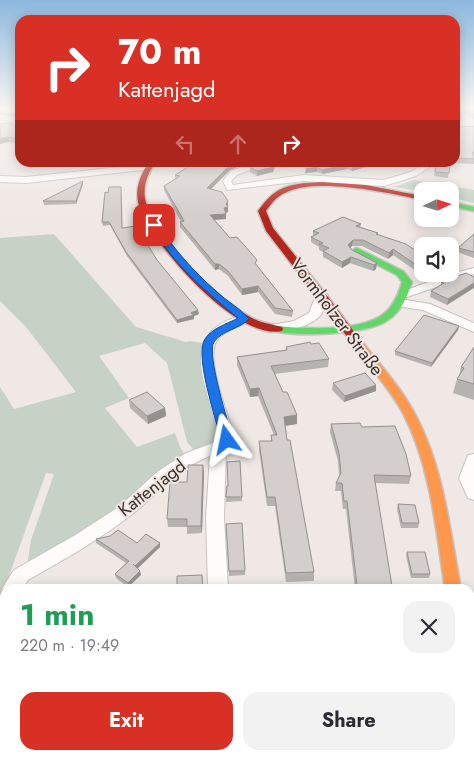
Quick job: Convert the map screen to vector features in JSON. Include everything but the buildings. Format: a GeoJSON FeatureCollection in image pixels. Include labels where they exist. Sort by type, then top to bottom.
{"type":"FeatureCollection","features":[{"type":"Feature","properties":{"kind":"main road"},"geometry":{"type":"LineString","coordinates":[[150,167],[141,181],[144,208],[166,244],[212,293],[244,319],[276,328],[308,331],[347,328],[382,320],[402,299],[407,282],[400,273],[357,251]]}},
{"type":"Feature","properties":{"kind":"main road","name":"Vormholzer Straße"},"geometry":{"type":"LineString","coordinates":[[414,197],[372,189],[326,185],[287,190],[267,200],[262,211],[269,229],[322,294],[408,414],[423,445],[436,494],[452,584]]}},
{"type":"Feature","properties":{"kind":"main road"},"geometry":{"type":"LineString","coordinates":[[459,206],[474,209]]}},
{"type":"Feature","properties":{"kind":"street"},"geometry":{"type":"LineString","coordinates":[[0,179],[26,180],[134,167]]}},
{"type":"Feature","properties":{"kind":"street"},"geometry":{"type":"LineString","coordinates":[[252,167],[234,173],[227,181],[230,188],[304,178],[332,178],[384,184],[413,174],[425,167]]}},
{"type":"Feature","properties":{"kind":"street"},"geometry":{"type":"LineString","coordinates":[[402,299],[451,276],[474,271]]}},
{"type":"Feature","properties":{"kind":"street"},"geometry":{"type":"LineString","coordinates":[[276,328],[298,323],[313,316],[317,311],[322,294]]}},
{"type":"Feature","properties":{"kind":"street"},"geometry":{"type":"LineString","coordinates":[[402,299],[426,307],[474,328]]}},
{"type":"Feature","properties":{"kind":"street"},"geometry":{"type":"LineString","coordinates":[[218,584],[215,517],[218,447],[227,440],[210,376],[206,347],[210,339],[219,332],[244,319]]}},
{"type":"Feature","properties":{"kind":"street","name":"Kattenjagd"},"geometry":{"type":"LineString","coordinates":[[15,584],[21,575],[83,539],[126,510],[163,476],[192,457],[218,447]]}},
{"type":"Feature","properties":{"kind":"street"},"geometry":{"type":"LineString","coordinates":[[474,460],[467,478],[474,494]]}},
{"type":"Feature","properties":{"kind":"shaded area"},"geometry":{"type":"Polygon","coordinates":[[[414,180],[426,182],[414,182],[414,190],[394,187],[414,180]]]}},
{"type":"Feature","properties":{"kind":"shaded area"},"geometry":{"type":"Polygon","coordinates":[[[459,188],[474,190],[474,203],[459,199],[459,188]]]}},
{"type":"Feature","properties":{"kind":"shaded area"},"geometry":{"type":"Polygon","coordinates":[[[54,234],[136,327],[186,342],[202,343],[205,373],[219,439],[194,450],[187,442],[167,363],[145,343],[99,356],[129,398],[105,408],[137,447],[175,433],[185,455],[122,508],[27,566],[31,540],[54,474],[46,473],[6,584],[0,584],[0,387],[14,409],[76,392],[26,327],[0,301],[0,238],[54,234]]]}},
{"type":"Feature","properties":{"kind":"traffic: fast"},"geometry":{"type":"LineString","coordinates":[[459,206],[474,209]]}},
{"type":"Feature","properties":{"kind":"traffic: fast"},"geometry":{"type":"LineString","coordinates":[[278,329],[316,331],[361,327],[382,320],[391,312],[401,298],[407,282],[400,273],[357,251]]}},
{"type":"Feature","properties":{"kind":"traffic: slow"},"geometry":{"type":"LineString","coordinates":[[356,341],[405,406],[419,435],[427,456],[438,500],[452,584]]}},
{"type":"Feature","properties":{"kind":"traffic: jam"},"geometry":{"type":"LineString","coordinates":[[150,167],[143,180],[141,190],[142,201],[147,215],[170,249],[201,284],[233,311],[254,323],[278,329]]}},
{"type":"Feature","properties":{"kind":"traffic: jam"},"geometry":{"type":"LineString","coordinates":[[356,341],[269,229],[262,211],[271,198],[284,190],[301,186],[322,184],[344,185],[414,196]]}},
{"type":"Feature","properties":{"kind":"route"},"geometry":{"type":"LineString","coordinates":[[154,225],[166,244],[187,267],[212,293],[244,319],[219,332],[210,339],[206,347],[210,376],[227,440]]}}]}
